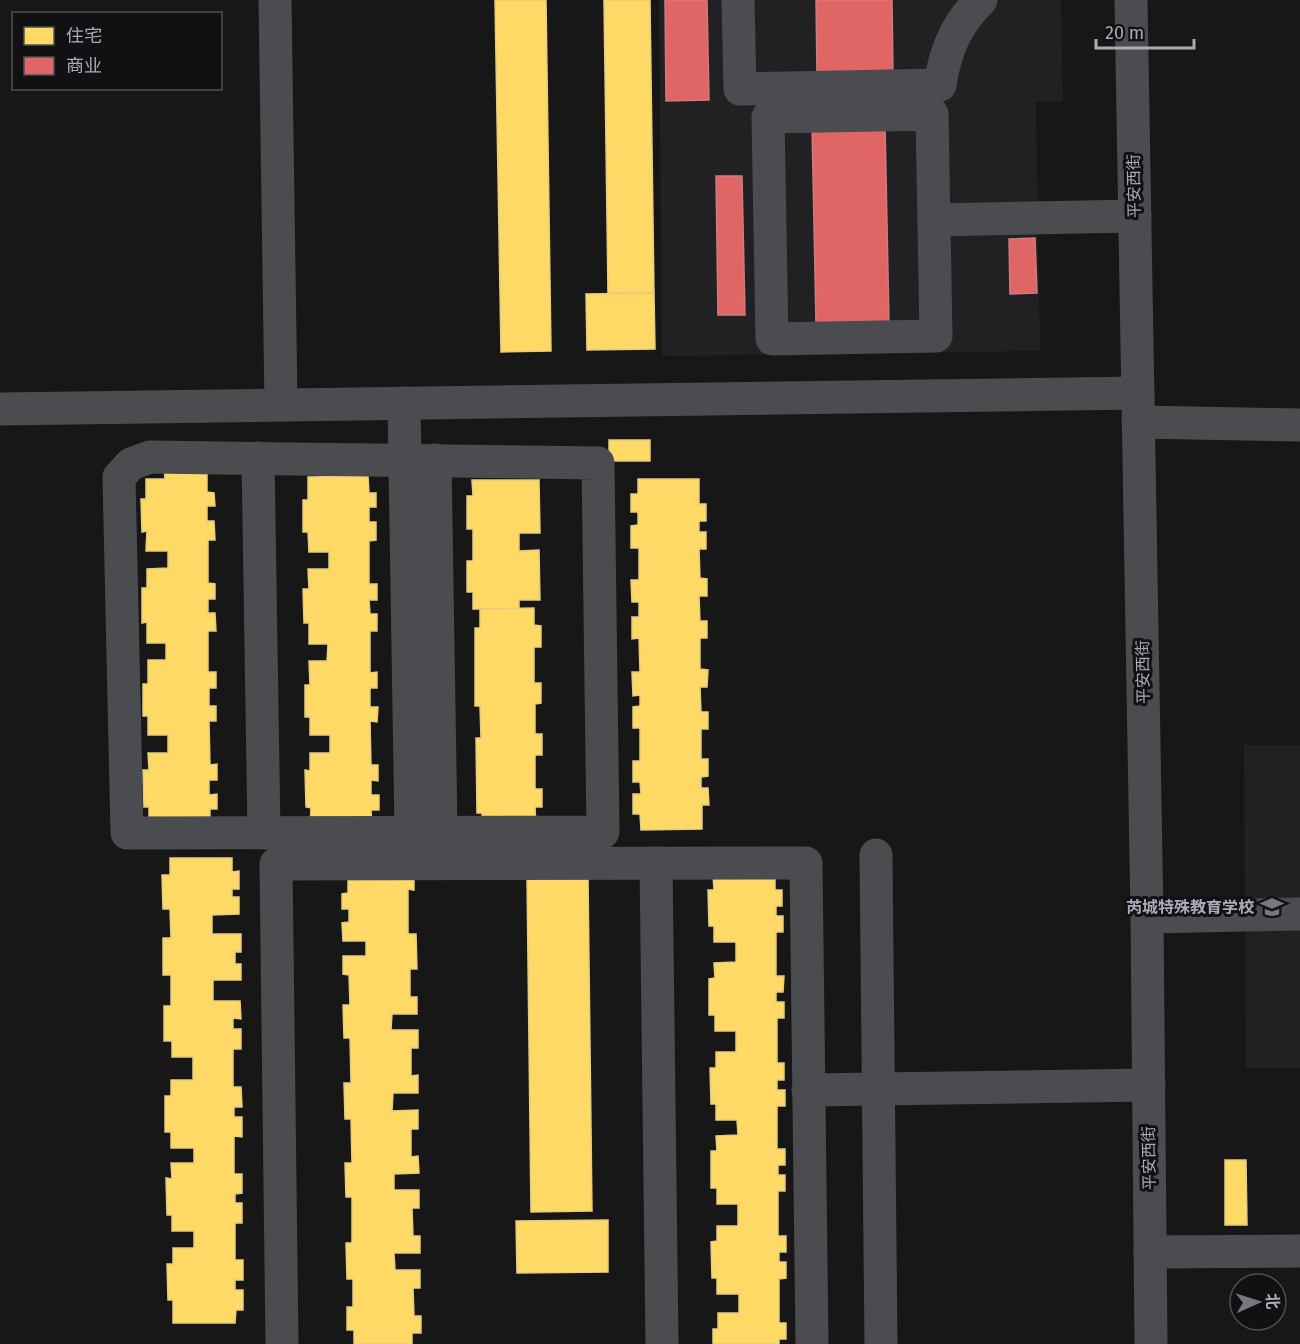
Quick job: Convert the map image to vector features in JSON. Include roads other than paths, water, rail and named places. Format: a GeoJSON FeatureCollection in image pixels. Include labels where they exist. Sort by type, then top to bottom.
{"type":"FeatureCollection","features":[{"type":"Feature","properties":{"kind":"street"},"geometry":{"type":"LineString","coordinates":[[275,0],[281,405]]}},
{"type":"Feature","properties":{"kind":"street"},"geometry":{"type":"LineString","coordinates":[[738,0],[740,89],[940,85],[949,45],[958,27],[981,0]]}},
{"type":"Feature","properties":{"kind":"street","name":"平安西街"},"geometry":{"type":"LineString","coordinates":[[1131,0],[1147,917],[1151,1344]]}},
{"type":"Feature","properties":{"kind":"street"},"geometry":{"type":"LineString","coordinates":[[932,114],[934,220],[936,336],[772,339],[768,117],[932,114]]}},
{"type":"Feature","properties":{"kind":"street"},"geometry":{"type":"LineString","coordinates":[[934,220],[1135,216]]}},
{"type":"Feature","properties":{"kind":"street"},"geometry":{"type":"LineString","coordinates":[[404,403],[420,460],[426,832]]}},
{"type":"Feature","properties":{"kind":"street"},"geometry":{"type":"LineString","coordinates":[[0,409],[404,403],[1138,408],[1300,425]]}},
{"type":"Feature","properties":{"kind":"street"},"geometry":{"type":"LineString","coordinates":[[150,457],[420,460],[598,463],[603,832],[127,833],[119,477],[131,464],[150,457]]}},
{"type":"Feature","properties":{"kind":"street"},"geometry":{"type":"LineString","coordinates":[[258,458],[264,833]]}},
{"type":"Feature","properties":{"kind":"street"},"geometry":{"type":"LineString","coordinates":[[876,855],[881,1344]]}},
{"type":"Feature","properties":{"kind":"street"},"geometry":{"type":"LineString","coordinates":[[656,863],[662,1344]]}},
{"type":"Feature","properties":{"kind":"street"},"geometry":{"type":"LineString","coordinates":[[282,1344],[276,864],[656,863],[806,863],[812,1344]]}},
{"type":"Feature","properties":{"kind":"street"},"geometry":{"type":"LineString","coordinates":[[1147,917],[1300,914]]}},
{"type":"Feature","properties":{"kind":"street"},"geometry":{"type":"LineString","coordinates":[[808,1090],[1149,1085]]}},
{"type":"Feature","properties":{"kind":"street"},"geometry":{"type":"LineString","coordinates":[[1150,1252],[1300,1251]]}},
{"type":"Feature","properties":{"kind":"place","name":"芮城特殊教育学校"},"geometry":{"type":"Point","coordinates":[1272,907]}}]}
